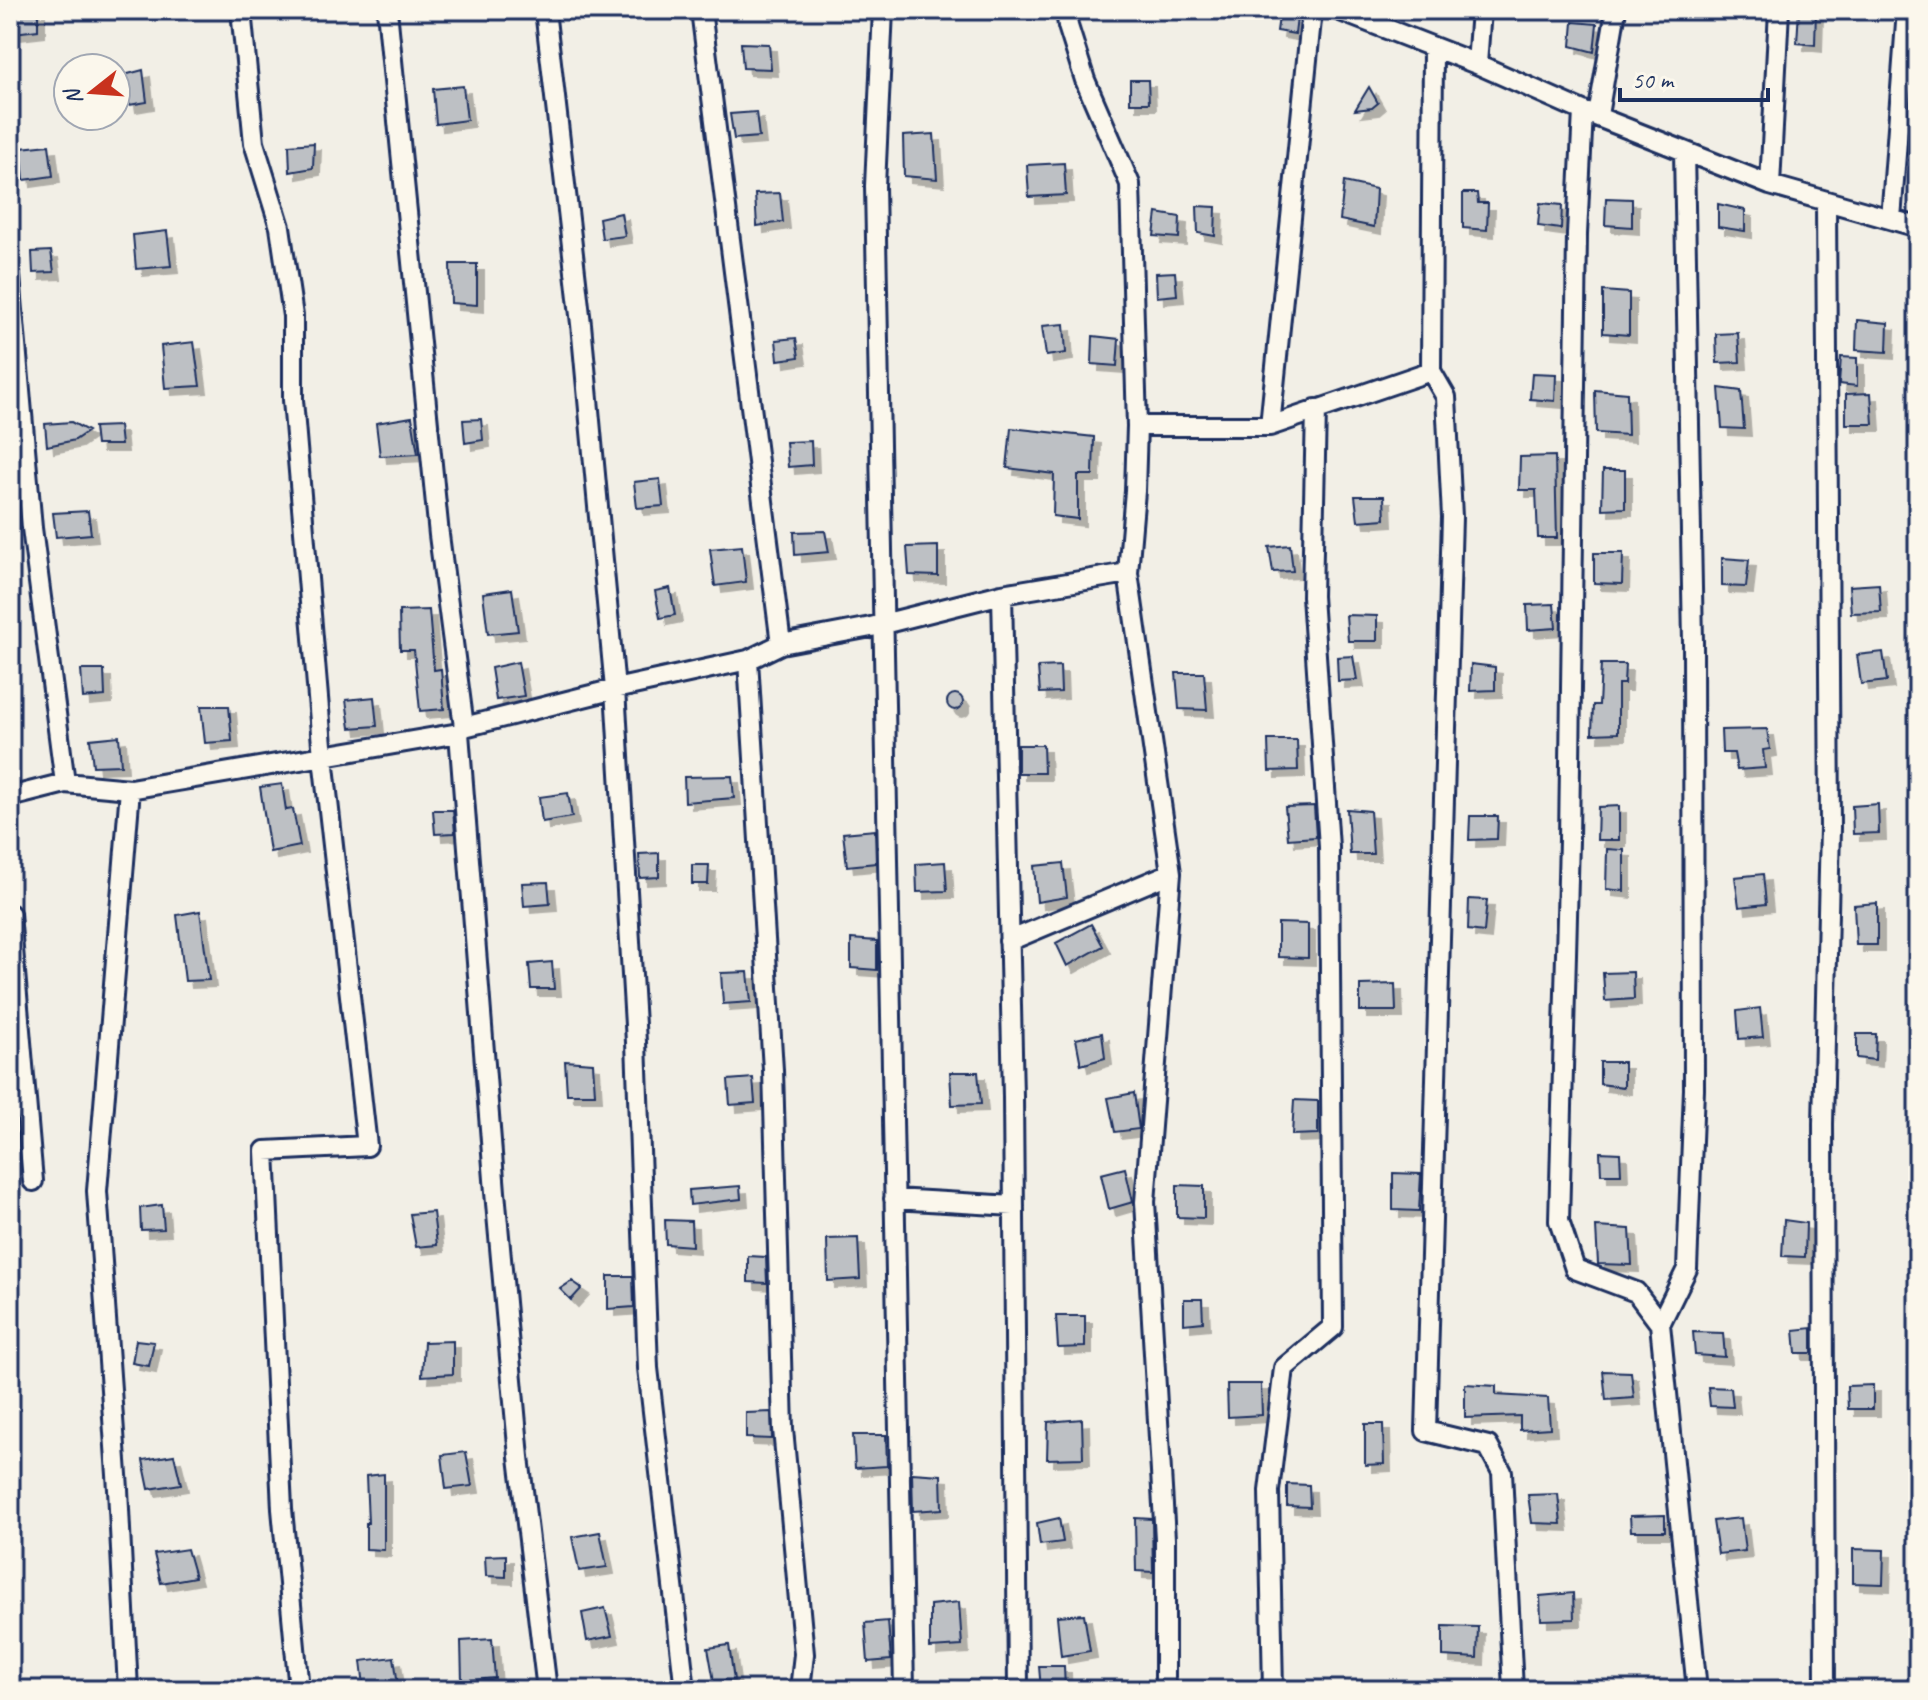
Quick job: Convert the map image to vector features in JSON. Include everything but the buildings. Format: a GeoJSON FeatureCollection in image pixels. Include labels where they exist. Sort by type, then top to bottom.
{"type":"FeatureCollection","features":[{"type":"Feature","properties":{"kind":"street"},"geometry":{"type":"LineString","coordinates":[[241,10],[254,143],[280,227],[293,316],[293,400],[323,757],[367,1146],[265,1151],[282,1509],[299,1690]]}},
{"type":"Feature","properties":{"kind":"street"},"geometry":{"type":"LineString","coordinates":[[387,10],[439,535],[462,730],[516,1425],[547,1690]]}},
{"type":"Feature","properties":{"kind":"street"},"geometry":{"type":"LineString","coordinates":[[545,10],[581,324],[615,689],[636,1042],[648,1368],[685,1690]]}},
{"type":"Feature","properties":{"kind":"street"},"geometry":{"type":"LineString","coordinates":[[701,10],[781,644]]}},
{"type":"Feature","properties":{"kind":"street"},"geometry":{"type":"LineString","coordinates":[[883,10],[875,186],[904,1690]]}},
{"type":"Feature","properties":{"kind":"street"},"geometry":{"type":"LineString","coordinates":[[1066,10],[1085,80],[1130,184],[1137,426],[1128,573],[1171,873],[1145,1202],[1165,1539],[1165,1690]]}},
{"type":"Feature","properties":{"kind":"street"},"geometry":{"type":"LineString","coordinates":[[1270,426],[1312,10]]}},
{"type":"Feature","properties":{"kind":"street"},"geometry":{"type":"LineString","coordinates":[[1338,10],[1770,185],[1918,227]]}},
{"type":"Feature","properties":{"kind":"street"},"geometry":{"type":"LineString","coordinates":[[1477,64],[1481,10]]}},
{"type":"Feature","properties":{"kind":"street"},"geometry":{"type":"LineString","coordinates":[[1616,10],[1591,113],[1577,234],[1569,840],[1559,1221],[1575,1269],[1636,1292],[1660,1324],[1697,1690]]}},
{"type":"Feature","properties":{"kind":"street"},"geometry":{"type":"LineString","coordinates":[[1770,185],[1779,10]]}},
{"type":"Feature","properties":{"kind":"street"},"geometry":{"type":"LineString","coordinates":[[1891,219],[1907,10]]}},
{"type":"Feature","properties":{"kind":"street"},"geometry":{"type":"LineString","coordinates":[[1433,47],[1431,371],[1446,397],[1452,517],[1426,1431],[1488,1446],[1502,1472],[1513,1690]]}},
{"type":"Feature","properties":{"kind":"street"},"geometry":{"type":"LineString","coordinates":[[1660,1324],[1687,1269],[1694,1089],[1693,642],[1684,151]]}},
{"type":"Feature","properties":{"kind":"street"},"geometry":{"type":"LineString","coordinates":[[1825,1690],[1823,1124],[1830,828],[1826,203]]}},
{"type":"Feature","properties":{"kind":"street"},"geometry":{"type":"LineString","coordinates":[[10,276],[32,528],[65,783]]}},
{"type":"Feature","properties":{"kind":"street"},"geometry":{"type":"LineString","coordinates":[[1137,426],[1270,426],[1431,371]]}},
{"type":"Feature","properties":{"kind":"street"},"geometry":{"type":"LineString","coordinates":[[1273,1690],[1269,1491],[1284,1368],[1333,1327],[1329,847],[1312,596],[1316,409]]}},
{"type":"Feature","properties":{"kind":"street"},"geometry":{"type":"LineString","coordinates":[[10,797],[65,783],[130,789],[462,730],[615,689],[748,660],[781,644],[883,624],[1002,594],[1128,573]]}},
{"type":"Feature","properties":{"kind":"street"},"geometry":{"type":"LineString","coordinates":[[1002,594],[1014,1206],[1018,1690]]}},
{"type":"Feature","properties":{"kind":"street"},"geometry":{"type":"LineString","coordinates":[[748,660],[773,1070],[783,1429],[804,1654],[800,1690]]}},
{"type":"Feature","properties":{"kind":"street"},"geometry":{"type":"LineString","coordinates":[[128,1690],[118,1489],[97,1191],[130,789]]}},
{"type":"Feature","properties":{"kind":"street"},"geometry":{"type":"LineString","coordinates":[[1009,941],[1171,873]]}},
{"type":"Feature","properties":{"kind":"street"},"geometry":{"type":"LineString","coordinates":[[10,914],[33,1181]]}},
{"type":"Feature","properties":{"kind":"street"},"geometry":{"type":"LineString","coordinates":[[894,1199],[1014,1206]]}}]}
